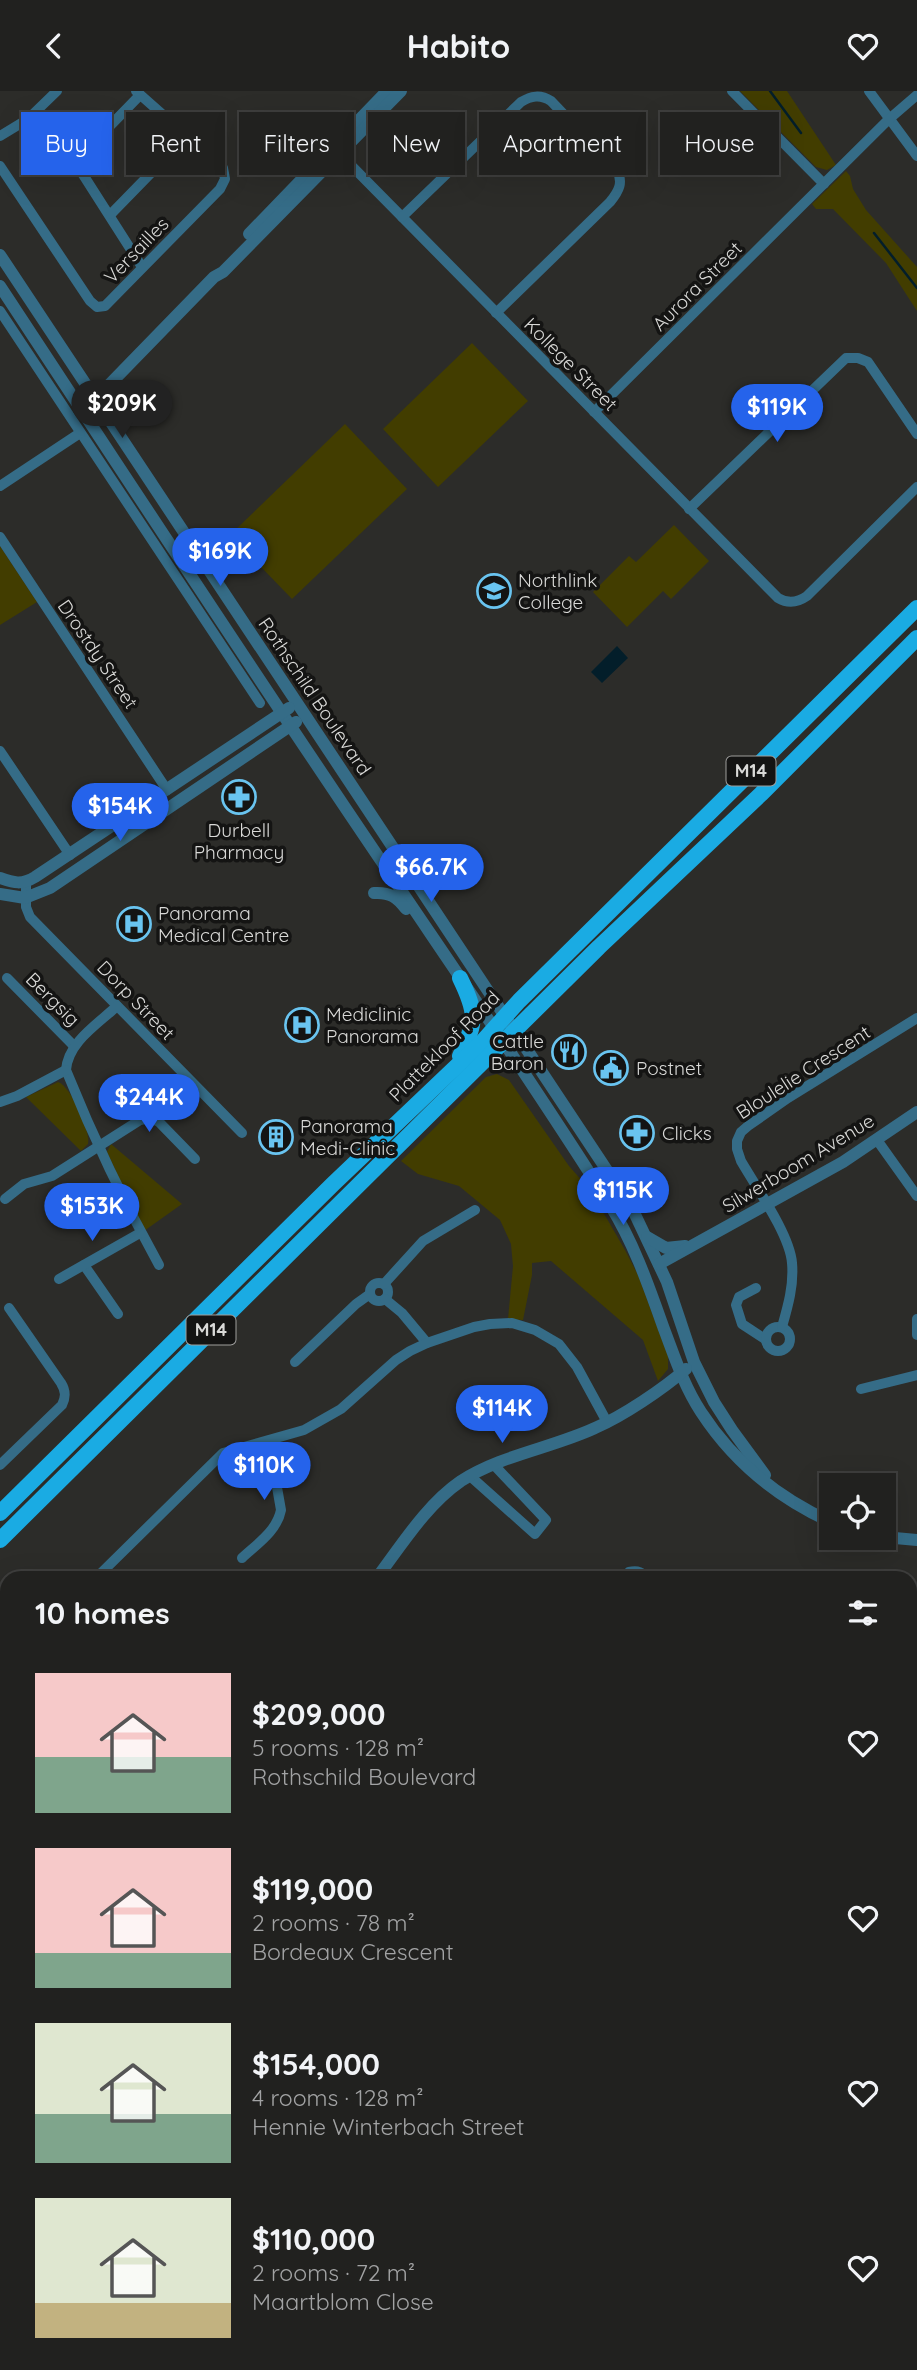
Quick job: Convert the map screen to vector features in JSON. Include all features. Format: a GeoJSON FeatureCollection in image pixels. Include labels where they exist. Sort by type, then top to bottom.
{"type":"FeatureCollection","features":[{"type":"Feature","properties":{"kind":"main road","name":"Plattekloof Road"},"geometry":{"type":"LineString","coordinates":[[0,1540],[917,608]]}},
{"type":"Feature","properties":{"kind":"main road","name":"Plattekloof Road"},"geometry":{"type":"LineString","coordinates":[[0,1513],[342,1175],[455,1068],[505,1029],[599,947],[761,794],[917,638]]}},
{"type":"Feature","properties":{"kind":"main road"},"geometry":{"type":"LineString","coordinates":[[455,1068],[472,1033],[474,1021],[471,1003],[460,978]]}},
{"type":"Feature","properties":{"kind":"street"},"geometry":{"type":"LineString","coordinates":[[36,112],[57,91]]}},
{"type":"Feature","properties":{"kind":"street"},"geometry":{"type":"LineString","coordinates":[[354,131],[387,91]]}},
{"type":"Feature","properties":{"kind":"street"},"geometry":{"type":"LineString","coordinates":[[354,135],[401,91]]}},
{"type":"Feature","properties":{"kind":"street"},"geometry":{"type":"LineString","coordinates":[[732,91],[824,184]]}},
{"type":"Feature","properties":{"kind":"street"},"geometry":{"type":"LineString","coordinates":[[869,91],[917,156]]}},
{"type":"Feature","properties":{"kind":"street"},"geometry":{"type":"LineString","coordinates":[[112,121],[138,93]]}},
{"type":"Feature","properties":{"kind":"street","name":"Versailles"},"geometry":{"type":"LineString","coordinates":[[138,93],[159,112]]}},
{"type":"Feature","properties":{"kind":"street","name":"Aurora Street"},"geometry":{"type":"LineString","coordinates":[[594,412],[888,120],[917,95]]}},
{"type":"Feature","properties":{"kind":"street"},"geometry":{"type":"LineString","coordinates":[[402,218],[521,102],[536,96],[551,101],[616,169],[621,180],[619,189],[610,202],[496,313]]}},
{"type":"Feature","properties":{"kind":"street"},"geometry":{"type":"LineString","coordinates":[[0,136],[21,124]]}},
{"type":"Feature","properties":{"kind":"street","name":"Versailles"},"geometry":{"type":"LineString","coordinates":[[0,166],[93,304],[101,307],[108,304],[220,188],[224,175]]}},
{"type":"Feature","properties":{"kind":"street","name":"Kollege Street"},"geometry":{"type":"LineString","coordinates":[[354,169],[778,598],[795,602],[807,596],[917,487]]}},
{"type":"Feature","properties":{"kind":"street"},"geometry":{"type":"LineString","coordinates":[[84,175],[142,267]]}},
{"type":"Feature","properties":{"kind":"street"},"geometry":{"type":"LineString","coordinates":[[111,214],[149,175]]}},
{"type":"Feature","properties":{"kind":"street"},"geometry":{"type":"LineString","coordinates":[[80,408],[95,397],[214,277],[232,263],[314,175]]}},
{"type":"Feature","properties":{"kind":"street","name":"Rothschild Boulevard"},"geometry":{"type":"LineString","coordinates":[[0,255],[305,715],[505,1029]]}},
{"type":"Feature","properties":{"kind":"street","name":"Rothschild Boulevard"},"geometry":{"type":"LineString","coordinates":[[0,286],[460,978],[505,1029]]}},
{"type":"Feature","properties":{"kind":"street"},"geometry":{"type":"LineString","coordinates":[[0,311],[260,703]]}},
{"type":"Feature","properties":{"kind":"street"},"geometry":{"type":"LineString","coordinates":[[689,509],[846,358],[858,358],[868,362],[917,434]]}},
{"type":"Feature","properties":{"kind":"street"},"geometry":{"type":"LineString","coordinates":[[0,486],[80,433]]}},
{"type":"Feature","properties":{"kind":"street","name":"Drostdy Street"},"geometry":{"type":"LineString","coordinates":[[0,537],[167,790]]}},
{"type":"Feature","properties":{"kind":"street"},"geometry":{"type":"LineString","coordinates":[[0,878],[26,883],[297,703]]}},
{"type":"Feature","properties":{"kind":"street"},"geometry":{"type":"LineString","coordinates":[[0,894],[25,898],[50,888],[305,715]]}},
{"type":"Feature","properties":{"kind":"street"},"geometry":{"type":"LineString","coordinates":[[0,751],[70,855]]}},
{"type":"Feature","properties":{"kind":"street"},"geometry":{"type":"LineString","coordinates":[[25,898],[26,883]]}},
{"type":"Feature","properties":{"kind":"street"},"geometry":{"type":"LineString","coordinates":[[374,893],[394,896],[423,933],[439,946]]}},
{"type":"Feature","properties":{"kind":"street","name":"Dorp Street"},"geometry":{"type":"LineString","coordinates":[[25,898],[30,916],[242,1133]]}},
{"type":"Feature","properties":{"kind":"street","name":"Bergsig"},"geometry":{"type":"LineString","coordinates":[[7,978],[74,1046]]}},
{"type":"Feature","properties":{"kind":"street"},"geometry":{"type":"LineString","coordinates":[[117,1006],[74,1046],[67,1059],[66,1070],[97,1146],[159,1265]]}},
{"type":"Feature","properties":{"kind":"street","name":"Bloulelie Crescent"},"geometry":{"type":"LineString","coordinates":[[782,1327],[791,1294],[792,1261],[783,1234],[737,1149],[737,1141],[741,1132],[788,1098],[917,1018]]}},
{"type":"Feature","properties":{"kind":"street"},"geometry":{"type":"LineString","coordinates":[[505,1029],[612,1177],[647,1237],[676,1308],[694,1362],[714,1402],[753,1460],[787,1498]]}},
{"type":"Feature","properties":{"kind":"street"},"geometry":{"type":"LineString","coordinates":[[505,1029],[631,1244],[680,1374],[701,1412],[722,1440],[763,1482],[797,1506],[819,1516]]}},
{"type":"Feature","properties":{"kind":"street"},"geometry":{"type":"LineString","coordinates":[[0,1102],[66,1070]]}},
{"type":"Feature","properties":{"kind":"street","name":"Silwerboom Avenue"},"geometry":{"type":"LineString","coordinates":[[659,1264],[766,1206],[877,1140],[917,1112]]}},
{"type":"Feature","properties":{"kind":"street"},"geometry":{"type":"LineString","coordinates":[[5,1199],[24,1184],[52,1176],[140,1120],[150,1118],[159,1122],[195,1159]]}},
{"type":"Feature","properties":{"kind":"street"},"geometry":{"type":"LineString","coordinates":[[877,1140],[917,1196]]}},
{"type":"Feature","properties":{"kind":"street"},"geometry":{"type":"LineString","coordinates":[[384,1284],[423,1241],[475,1210]]}},
{"type":"Feature","properties":{"kind":"street"},"geometry":{"type":"LineString","coordinates":[[59,1279],[140,1233]]}},
{"type":"Feature","properties":{"kind":"street"},"geometry":{"type":"LineString","coordinates":[[647,1237],[658,1245],[671,1249],[696,1244]]}},
{"type":"Feature","properties":{"kind":"street"},"geometry":{"type":"LineString","coordinates":[[631,1244],[644,1258],[659,1264]]}},
{"type":"Feature","properties":{"kind":"street"},"geometry":{"type":"LineString","coordinates":[[676,1308],[672,1273],[674,1266],[696,1244]]}},
{"type":"Feature","properties":{"kind":"street"},"geometry":{"type":"LineString","coordinates":[[659,1264],[656,1283],[664,1328]]}},
{"type":"Feature","properties":{"kind":"street"},"geometry":{"type":"LineString","coordinates":[[84,1265],[118,1314]]}},
{"type":"Feature","properties":{"kind":"street"},"geometry":{"type":"LineString","coordinates":[[295,1362],[370,1294],[372,1286],[380,1282],[388,1288],[385,1299],[376,1301],[370,1294]]}},
{"type":"Feature","properties":{"kind":"street"},"geometry":{"type":"LineString","coordinates":[[755,1288],[739,1297],[736,1305],[742,1324],[765,1339],[772,1350],[784,1350],[790,1340],[788,1332],[782,1327],[770,1329],[765,1339]]}},
{"type":"Feature","properties":{"kind":"street"},"geometry":{"type":"LineString","coordinates":[[385,1299],[402,1313],[427,1343]]}},
{"type":"Feature","properties":{"kind":"street"},"geometry":{"type":"LineString","coordinates":[[0,1465],[65,1399],[61,1383],[9,1308]]}},
{"type":"Feature","properties":{"kind":"street"},"geometry":{"type":"LineString","coordinates":[[917,1319],[917,1335]]}},
{"type":"Feature","properties":{"kind":"street"},"geometry":{"type":"LineString","coordinates":[[103,1571],[214,1460],[235,1449],[269,1442],[304,1430],[324,1420],[358,1395],[396,1360],[427,1343],[490,1324],[513,1323],[552,1339],[567,1353],[607,1422]]}},
{"type":"Feature","properties":{"kind":"street"},"geometry":{"type":"LineString","coordinates":[[382,1571],[444,1495],[470,1476],[607,1422],[694,1362]]}},
{"type":"Feature","properties":{"kind":"street"},"geometry":{"type":"LineString","coordinates":[[861,1389],[917,1375]]}},
{"type":"Feature","properties":{"kind":"street"},"geometry":{"type":"LineString","coordinates":[[242,1558],[274,1527],[281,1510],[269,1442]]}},
{"type":"Feature","properties":{"kind":"street"},"geometry":{"type":"LineString","coordinates":[[470,1476],[535,1534],[546,1520],[494,1465]]}},
{"type":"Feature","properties":{"kind":"street"},"geometry":{"type":"LineString","coordinates":[[896,1538],[917,1540]]}},
{"type":"Feature","properties":{"kind":"shaded area"},"geometry":{"type":"Polygon","coordinates":[[[740,91],[787,91],[836,165],[827,170],[816,167],[779,130],[779,112],[761,112],[740,91]]]}},
{"type":"Feature","properties":{"kind":"shaded area"},"geometry":{"type":"Polygon","coordinates":[[[846,171],[866,210],[917,267],[917,311],[886,263],[833,209],[816,209],[812,204],[846,171]]]}},
{"type":"Feature","properties":{"kind":"shaded area"},"geometry":{"type":"Polygon","coordinates":[[[472,343],[528,401],[438,487],[383,429],[472,343]]]}},
{"type":"Feature","properties":{"kind":"shaded area"},"geometry":{"type":"Polygon","coordinates":[[[345,424],[407,489],[292,599],[230,535],[345,424]]]}},
{"type":"Feature","properties":{"kind":"shaded area"},"geometry":{"type":"Polygon","coordinates":[[[674,525],[709,561],[671,599],[663,591],[627,627],[593,592],[629,556],[636,562],[674,525]]]}},
{"type":"Feature","properties":{"kind":"shaded area"},"geometry":{"type":"Polygon","coordinates":[[[0,546],[37,602],[0,625],[0,546]]]}},
{"type":"Feature","properties":{"kind":"shaded area"},"geometry":{"type":"Polygon","coordinates":[[[497,1074],[509,1080],[569,1166],[591,1191],[625,1250],[638,1275],[668,1356],[668,1369],[658,1381],[643,1340],[551,1261],[532,1263],[523,1320],[508,1319],[513,1266],[511,1244],[500,1220],[459,1186],[418,1174],[401,1161],[486,1077],[497,1074]]]}},
{"type":"Feature","properties":{"kind":"shaded area"},"geometry":{"type":"Polygon","coordinates":[[[58,1082],[69,1092],[83,1120],[88,1144],[81,1151],[26,1097],[58,1082]]]}},
{"type":"Feature","properties":{"kind":"shaded area"},"geometry":{"type":"Polygon","coordinates":[[[111,1144],[182,1204],[144,1231],[107,1152],[111,1144]]]}},
{"type":"Feature","properties":{"kind":"water"},"geometry":{"type":"Polygon","coordinates":[[[617,646],[628,658],[602,683],[591,672],[617,646]]]}},
{"type":"Feature","properties":{"kind":"waterway"},"geometry":{"type":"LineString","coordinates":[[770,91],[801,133]]}},
{"type":"Feature","properties":{"kind":"waterway"},"geometry":{"type":"LineString","coordinates":[[874,233],[917,288]]}},
{"type":"Feature","properties":{"kind":"place","name":"Northlink College"},"geometry":{"type":"Point","coordinates":[494,591]}},
{"type":"Feature","properties":{"kind":"place","name":"Durbell Pharmacy"},"geometry":{"type":"Point","coordinates":[239,797]}},
{"type":"Feature","properties":{"kind":"place","name":"Panorama Medical Centre"},"geometry":{"type":"Point","coordinates":[134,924]}},
{"type":"Feature","properties":{"kind":"place","name":"Mediclinic Panorama"},"geometry":{"type":"Point","coordinates":[302,1025]}},
{"type":"Feature","properties":{"kind":"place","name":"Cattle Baron"},"geometry":{"type":"Point","coordinates":[569,1052]}},
{"type":"Feature","properties":{"kind":"place","name":"Postnet"},"geometry":{"type":"Point","coordinates":[611,1068]}},
{"type":"Feature","properties":{"kind":"place","name":"Clicks"},"geometry":{"type":"Point","coordinates":[637,1133]}},
{"type":"Feature","properties":{"kind":"place","name":"Panorama Medi-Clinic"},"geometry":{"type":"Point","coordinates":[276,1137]}}]}
